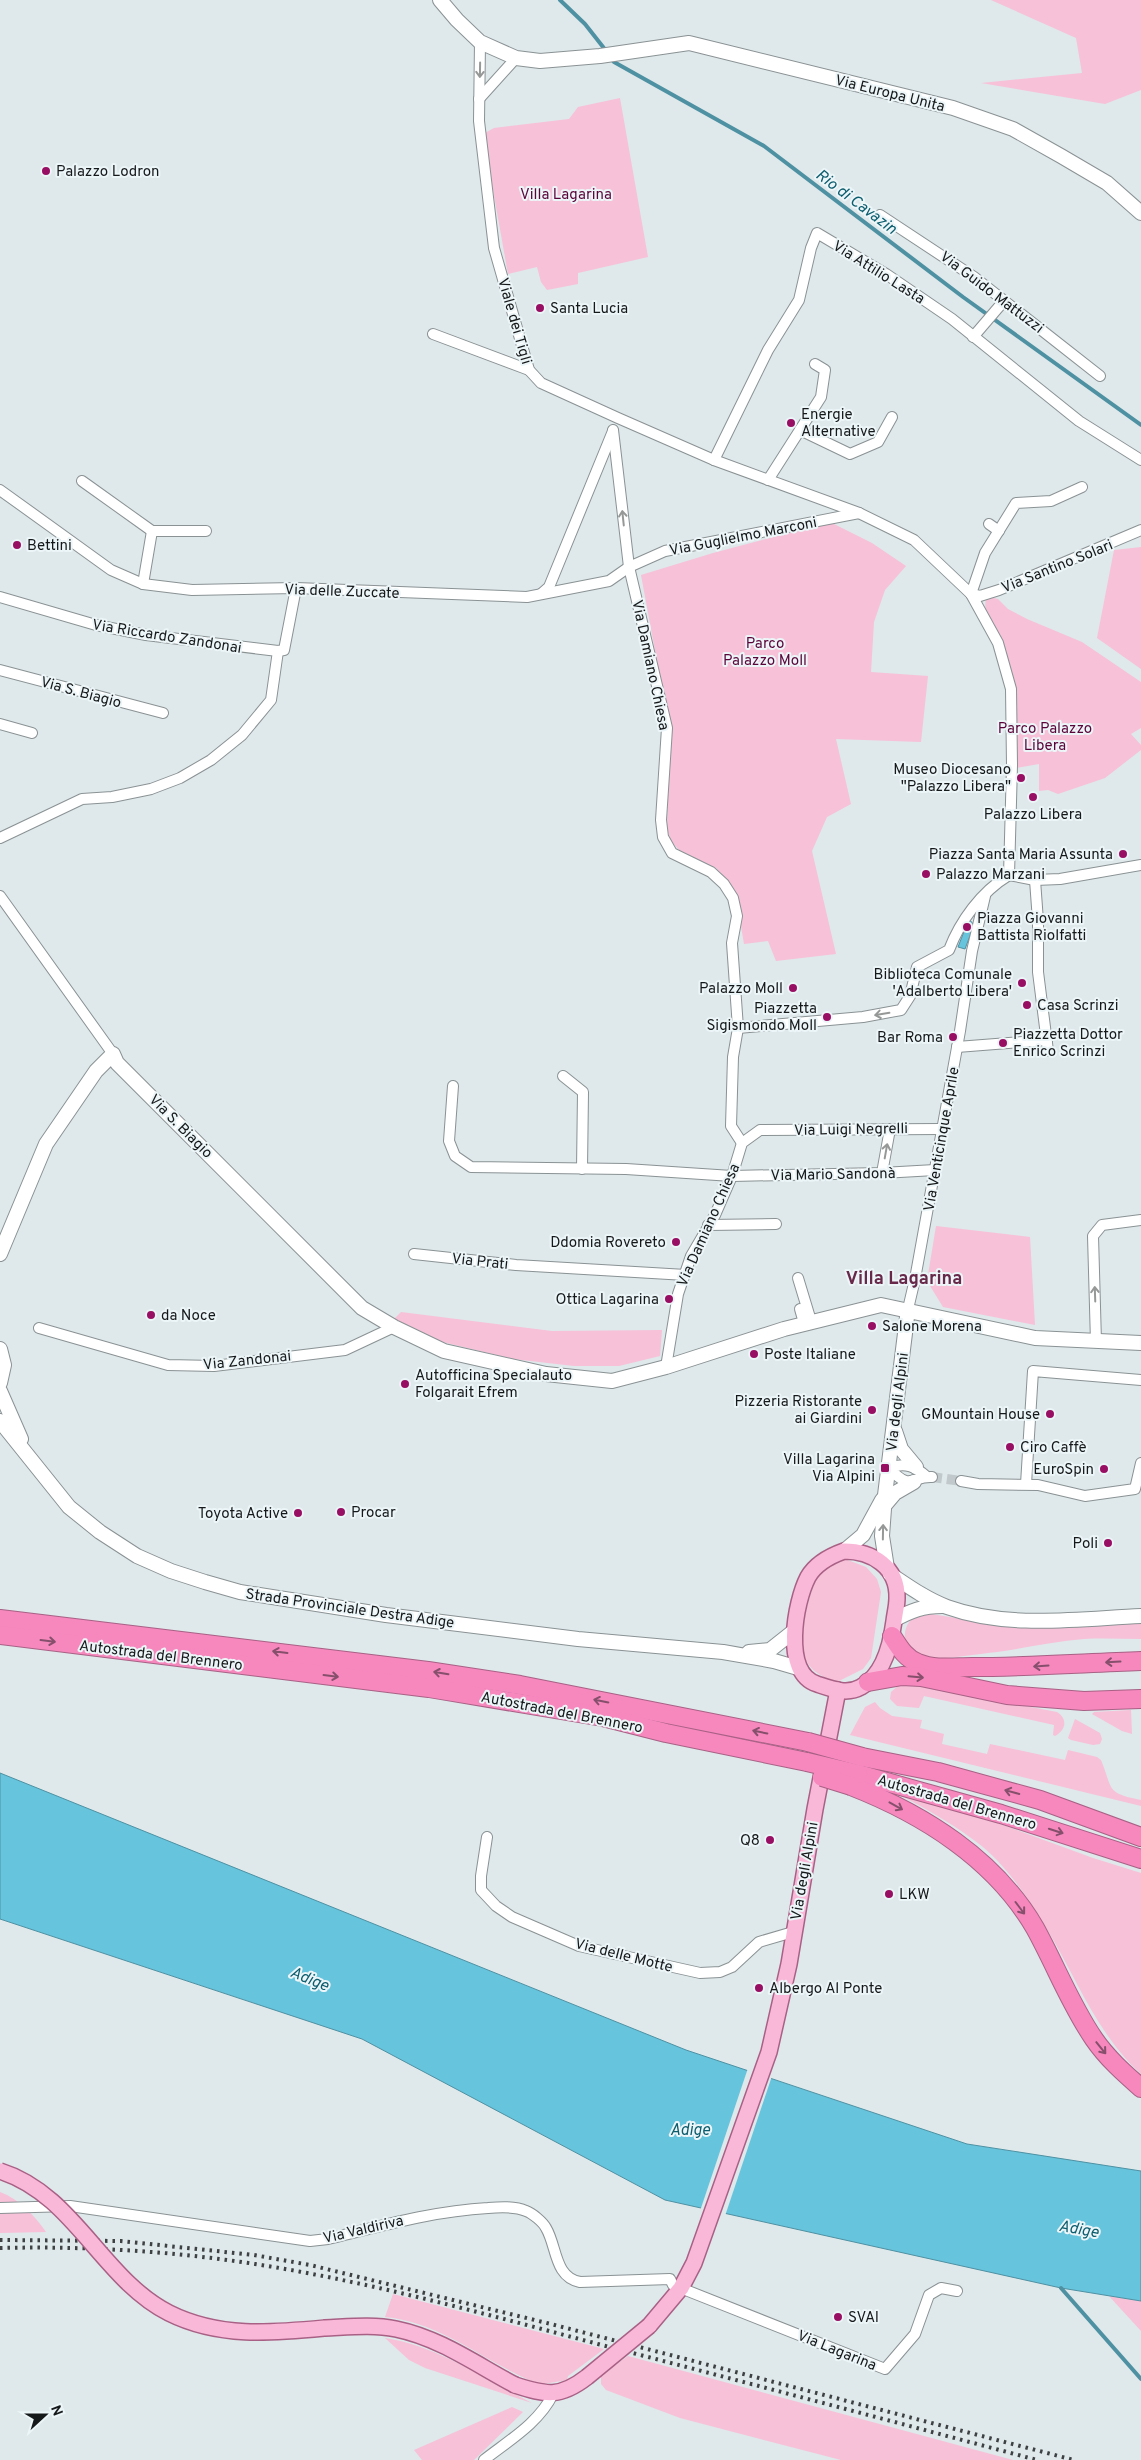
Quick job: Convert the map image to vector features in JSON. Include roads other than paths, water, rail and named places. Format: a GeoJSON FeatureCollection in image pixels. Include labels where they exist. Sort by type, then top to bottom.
{"type":"FeatureCollection","features":[{"type":"Feature","properties":{"kind":"highway","name":"Autostrada del Brennero"},"geometry":{"type":"LineString","coordinates":[[0,1619],[418,1670],[501,1682],[808,1742],[862,1757],[938,1772],[1040,1800],[1141,1837]]}},
{"type":"Feature","properties":{"kind":"highway"},"geometry":{"type":"LineString","coordinates":[[893,1628],[900,1650],[909,1658],[919,1664],[940,1668],[1028,1667],[1141,1660]]}},
{"type":"Feature","properties":{"kind":"highway","name":"Autostrada del Brennero"},"geometry":{"type":"LineString","coordinates":[[0,1635],[429,1688],[603,1717],[855,1780],[1001,1814],[1141,1858]]}},
{"type":"Feature","properties":{"kind":"highway"},"geometry":{"type":"LineString","coordinates":[[868,1682],[902,1676],[921,1677],[1007,1696],[1094,1701],[1140,1699]]}},
{"type":"Feature","properties":{"kind":"highway"},"geometry":{"type":"LineString","coordinates":[[855,1780],[882,1798],[924,1821],[964,1848],[998,1879],[1034,1926],[1068,1994],[1094,2039],[1118,2068],[1141,2088]]}},
{"type":"Feature","properties":{"kind":"highway"},"geometry":{"type":"LineString","coordinates":[[1040,1800],[1141,1828]]}},
{"type":"Feature","properties":{"kind":"main road","name":"Via Europa Unita"},"geometry":{"type":"LineString","coordinates":[[440,0],[480,42],[516,58],[540,61],[600,56],[689,43],[953,108],[1013,129],[1053,151],[1107,183],[1141,213]]}},
{"type":"Feature","properties":{"kind":"main road"},"geometry":{"type":"LineString","coordinates":[[0,1254],[46,1144],[96,1071],[112,1054]]}},
{"type":"Feature","properties":{"kind":"main road","name":"Via S. Biagio"},"geometry":{"type":"LineString","coordinates":[[112,1054],[117,1063],[362,1308],[394,1327]]}},
{"type":"Feature","properties":{"kind":"main road"},"geometry":{"type":"LineString","coordinates":[[394,1327],[444,1351],[546,1374],[612,1381],[666,1367],[808,1322],[881,1305],[1035,1338],[1141,1344]]}},
{"type":"Feature","properties":{"kind":"main road","name":"Via degli Alpini"},"geometry":{"type":"LineString","coordinates":[[868,1682],[884,1659],[893,1628],[897,1597],[889,1571],[882,1536],[908,1310]]}},
{"type":"Feature","properties":{"kind":"main road"},"geometry":{"type":"LineString","coordinates":[[0,1349],[4,1365],[0,1383]]}},
{"type":"Feature","properties":{"kind":"main road","name":"Strada Provinciale Destra Adige"},"geometry":{"type":"LineString","coordinates":[[0,1391],[26,1451]]}},
{"type":"Feature","properties":{"kind":"main road","name":"Strada Provinciale Destra Adige"},"geometry":{"type":"LineString","coordinates":[[0,1421],[26,1451],[69,1507],[100,1532],[137,1556],[171,1571],[205,1582],[240,1592],[386,1615],[578,1639],[723,1652],[774,1661],[798,1668]]}},
{"type":"Feature","properties":{"kind":"main road"},"geometry":{"type":"LineString","coordinates":[[894,1426],[901,1449],[916,1467]]}},
{"type":"Feature","properties":{"kind":"main road"},"geometry":{"type":"LineString","coordinates":[[885,1501],[914,1482]]}},
{"type":"Feature","properties":{"kind":"main road","name":"Via degli Alpini"},"geometry":{"type":"LineString","coordinates":[[798,1668],[794,1631],[808,1577],[828,1557],[844,1552],[864,1535],[885,1501]]}},
{"type":"Feature","properties":{"kind":"main road"},"geometry":{"type":"LineString","coordinates":[[844,1552],[859,1551],[866,1554],[882,1562],[889,1571],[916,1592],[946,1606],[976,1615],[1010,1620],[1141,1616]]}},
{"type":"Feature","properties":{"kind":"main road"},"geometry":{"type":"LineString","coordinates":[[893,1628],[911,1610],[927,1606],[946,1606]]}},
{"type":"Feature","properties":{"kind":"main road","name":"Strada Provinciale Destra Adige"},"geometry":{"type":"LineString","coordinates":[[723,1652],[770,1650],[794,1631]]}},
{"type":"Feature","properties":{"kind":"main road"},"geometry":{"type":"LineString","coordinates":[[798,1668],[813,1683],[838,1690],[848,1691],[861,1687],[868,1682]]}},
{"type":"Feature","properties":{"kind":"main road","name":"Via degli Alpini"},"geometry":{"type":"LineString","coordinates":[[553,2394],[573,2388],[649,2326],[682,2288],[703,2241],[769,2052],[789,1964],[793,1932],[838,1690]]}},
{"type":"Feature","properties":{"kind":"main road"},"geometry":{"type":"LineString","coordinates":[[0,2171],[42,2193],[136,2290],[169,2313],[189,2321],[239,2333],[348,2326],[396,2329],[418,2335],[441,2345],[516,2385],[553,2394]]}},
{"type":"Feature","properties":{"kind":"street","name":"Viale dei Tigli"},"geometry":{"type":"LineString","coordinates":[[480,42],[479,121],[494,248],[528,370],[541,384],[618,418],[714,460],[859,513],[914,540],[971,594],[998,642],[1011,688],[1012,765],[1009,875]]}},
{"type":"Feature","properties":{"kind":"street"},"geometry":{"type":"LineString","coordinates":[[479,98],[516,58]]}},
{"type":"Feature","properties":{"kind":"street","name":"Via Guido Mattuzzi"},"geometry":{"type":"LineString","coordinates":[[880,215],[974,277],[1003,302],[1100,376]]}},
{"type":"Feature","properties":{"kind":"street","name":"Via Attilio Lasta"},"geometry":{"type":"LineString","coordinates":[[714,460],[768,350],[799,300],[810,248],[817,233],[886,274],[973,336],[1079,420],[1141,460]]}},
{"type":"Feature","properties":{"kind":"street"},"geometry":{"type":"LineString","coordinates":[[973,336],[1003,302]]}},
{"type":"Feature","properties":{"kind":"street"},"geometry":{"type":"LineString","coordinates":[[433,334],[528,370]]}},
{"type":"Feature","properties":{"kind":"street"},"geometry":{"type":"LineString","coordinates":[[768,480],[821,397],[825,370],[815,364]]}},
{"type":"Feature","properties":{"kind":"street"},"geometry":{"type":"LineString","coordinates":[[800,430],[850,454],[878,442],[892,417]]}},
{"type":"Feature","properties":{"kind":"street"},"geometry":{"type":"LineString","coordinates":[[541,594],[549,587],[618,418]]}},
{"type":"Feature","properties":{"kind":"street"},"geometry":{"type":"LineString","coordinates":[[613,430],[629,567]]}},
{"type":"Feature","properties":{"kind":"street"},"geometry":{"type":"LineString","coordinates":[[82,481],[152,531],[206,531]]}},
{"type":"Feature","properties":{"kind":"street"},"geometry":{"type":"LineString","coordinates":[[971,594],[985,553],[1016,503],[1051,501],[1082,487]]}},
{"type":"Feature","properties":{"kind":"street","name":"Via delle Zuccate"},"geometry":{"type":"LineString","coordinates":[[0,490],[111,570],[143,584],[192,590],[296,588],[526,597],[541,594]]}},
{"type":"Feature","properties":{"kind":"street","name":"Via Guglielmo Marconi"},"geometry":{"type":"LineString","coordinates":[[541,594],[609,581],[629,567],[665,551],[859,513]]}},
{"type":"Feature","properties":{"kind":"street"},"geometry":{"type":"LineString","coordinates":[[989,524],[999,531]]}},
{"type":"Feature","properties":{"kind":"street","name":"Via Santino Solari"},"geometry":{"type":"LineString","coordinates":[[971,594],[980,596],[999,590],[1141,530]]}},
{"type":"Feature","properties":{"kind":"street"},"geometry":{"type":"LineString","coordinates":[[143,584],[152,531]]}},
{"type":"Feature","properties":{"kind":"street","name":"Via Damiano Chiesa"},"geometry":{"type":"LineString","coordinates":[[629,567],[667,728],[661,820],[663,837],[672,853],[711,872],[724,884],[732,898],[737,916],[732,943],[738,1028],[733,1057],[731,1126],[742,1143],[732,1176],[691,1256],[678,1294],[666,1367]]}},
{"type":"Feature","properties":{"kind":"street"},"geometry":{"type":"LineString","coordinates":[[0,838],[82,800],[112,797],[151,789],[180,778],[210,760],[242,735],[271,700],[278,651],[284,650],[296,588]]}},
{"type":"Feature","properties":{"kind":"street","name":"Via Riccardo Zandonai"},"geometry":{"type":"LineString","coordinates":[[0,597],[96,625],[146,635],[278,651]]}},
{"type":"Feature","properties":{"kind":"street","name":"Via S. Biagio"},"geometry":{"type":"LineString","coordinates":[[0,670],[163,713]]}},
{"type":"Feature","properties":{"kind":"street"},"geometry":{"type":"LineString","coordinates":[[0,724],[32,733]]}},
{"type":"Feature","properties":{"kind":"street"},"geometry":{"type":"LineString","coordinates":[[738,1028],[901,1010],[910,996],[917,967],[949,950],[956,930],[968,913],[998,881],[1009,875],[1035,880],[1060,879],[1141,865]]}},
{"type":"Feature","properties":{"kind":"street"},"geometry":{"type":"LineString","coordinates":[[957,1047],[1048,1045],[1038,972],[1038,921],[1035,880]]}},
{"type":"Feature","properties":{"kind":"street","name":"Via S. Biagio"},"geometry":{"type":"LineString","coordinates":[[0,896],[112,1054]]}},
{"type":"Feature","properties":{"kind":"street","name":"Via Venticinque Aprile"},"geometry":{"type":"LineString","coordinates":[[908,1310],[935,1170],[978,920],[985,896]]}},
{"type":"Feature","properties":{"kind":"street"},"geometry":{"type":"LineString","coordinates":[[563,1076],[583,1092],[582,1169]]}},
{"type":"Feature","properties":{"kind":"street","name":"Via Mario Sandonà"},"geometry":{"type":"LineString","coordinates":[[453,1086],[449,1141],[455,1156],[471,1167],[582,1169],[732,1176],[935,1170]]}},
{"type":"Feature","properties":{"kind":"street"},"geometry":{"type":"LineString","coordinates":[[882,1173],[890,1129]]}},
{"type":"Feature","properties":{"kind":"street","name":"Via Luigi Negrelli"},"geometry":{"type":"LineString","coordinates":[[742,1143],[760,1130],[942,1129]]}},
{"type":"Feature","properties":{"kind":"street"},"geometry":{"type":"LineString","coordinates":[[1096,1342],[1093,1236],[1102,1225],[1139,1220]]}},
{"type":"Feature","properties":{"kind":"street"},"geometry":{"type":"LineString","coordinates":[[708,1225],[776,1224]]}},
{"type":"Feature","properties":{"kind":"street","name":"Via Prati"},"geometry":{"type":"LineString","coordinates":[[414,1254],[546,1267],[686,1274]]}},
{"type":"Feature","properties":{"kind":"street"},"geometry":{"type":"LineString","coordinates":[[798,1278],[808,1322]]}},
{"type":"Feature","properties":{"kind":"street"},"geometry":{"type":"LineString","coordinates":[[800,1309],[808,1322]]}},
{"type":"Feature","properties":{"kind":"street","name":"Via Zandonai"},"geometry":{"type":"LineString","coordinates":[[39,1328],[168,1365],[214,1366],[344,1350],[394,1327]]}},
{"type":"Feature","properties":{"kind":"street"},"geometry":{"type":"LineString","coordinates":[[1026,1484],[1033,1371],[1141,1380]]}},
{"type":"Feature","properties":{"kind":"street"},"geometry":{"type":"LineString","coordinates":[[961,1481],[978,1484],[1038,1485],[1085,1496],[1136,1489],[1141,1463]]}},
{"type":"Feature","properties":{"kind":"street"},"geometry":{"type":"LineString","coordinates":[[916,1467],[930,1477],[914,1482],[901,1479],[889,1468],[916,1467]]}},
{"type":"Feature","properties":{"kind":"street","name":"Via delle Motte"},"geometry":{"type":"LineString","coordinates":[[487,1837],[481,1876],[481,1890],[496,1906],[512,1918],[593,1950],[708,1974],[732,1967],[759,1942],[793,1932]]}},
{"type":"Feature","properties":{"kind":"street","name":"Via Valdiriva"},"geometry":{"type":"LineString","coordinates":[[0,2208],[70,2206],[310,2241],[328,2239],[433,2214],[466,2209],[513,2208],[526,2211],[545,2226],[565,2276],[572,2281],[595,2282],[664,2278],[670,2279],[673,2285],[682,2288]]}},
{"type":"Feature","properties":{"kind":"street","name":"Via Lagarina"},"geometry":{"type":"LineString","coordinates":[[682,2288],[885,2369],[915,2334],[930,2295],[941,2288],[957,2292]]}},
{"type":"Feature","properties":{"kind":"street"},"geometry":{"type":"LineString","coordinates":[[484,2460],[537,2418],[546,2408],[553,2394]]}},
{"type":"Feature","properties":{"kind":"water"},"geometry":{"type":"Polygon","coordinates":[[[969,919],[974,925],[965,949],[958,947],[969,919]]]}},
{"type":"Feature","properties":{"kind":"water","name":"Adige"},"geometry":{"type":"Polygon","coordinates":[[[0,1773],[686,2050],[967,2144],[1141,2171],[1141,2301],[1061,2288],[665,2200],[362,2039],[0,1919],[0,1773]]]}},
{"type":"Feature","properties":{"kind":"waterway","name":"Rio di Cavazin"},"geometry":{"type":"LineString","coordinates":[[560,0],[585,24],[607,52]]}},
{"type":"Feature","properties":{"kind":"waterway","name":"Rio di Cavazin"},"geometry":{"type":"LineString","coordinates":[[611,58],[614,62],[764,146],[963,297],[1141,425]]}},
{"type":"Feature","properties":{"kind":"waterway"},"geometry":{"type":"LineString","coordinates":[[1061,2288],[1141,2379]]}},
{"type":"Feature","properties":{"kind":"tunnel"},"geometry":{"type":"LineString","coordinates":[[932,1477],[961,1481]]}},
{"type":"Feature","properties":{"kind":"railway"},"geometry":{"type":"LineString","coordinates":[[0,2240],[121,2241],[254,2255],[310,2265],[551,2324],[1074,2460]]}},
{"type":"Feature","properties":{"kind":"railway"},"geometry":{"type":"LineString","coordinates":[[0,2248],[64,2248],[160,2253],[223,2259],[298,2271],[385,2289],[470,2310],[1037,2460]]}},
{"type":"Feature","properties":{"kind":"place","name":"Palazzo Lodron"},"geometry":{"type":"Point","coordinates":[46,171]}},
{"type":"Feature","properties":{"kind":"place","name":"Santa Lucia"},"geometry":{"type":"Point","coordinates":[540,308]}},
{"type":"Feature","properties":{"kind":"place","name":"Energie Alternative"},"geometry":{"type":"Point","coordinates":[791,423]}},
{"type":"Feature","properties":{"kind":"place","name":"Bettini"},"geometry":{"type":"Point","coordinates":[17,545]}},
{"type":"Feature","properties":{"kind":"place","name":"Museo Diocesano \"Palazzo Libera\""},"geometry":{"type":"Point","coordinates":[1021,778]}},
{"type":"Feature","properties":{"kind":"place","name":"Palazzo Libera"},"geometry":{"type":"Point","coordinates":[1033,797]}},
{"type":"Feature","properties":{"kind":"place","name":"Piazza Santa Maria Assunta"},"geometry":{"type":"Point","coordinates":[1123,854]}},
{"type":"Feature","properties":{"kind":"place","name":"Palazzo Marzani"},"geometry":{"type":"Point","coordinates":[926,874]}},
{"type":"Feature","properties":{"kind":"place","name":"Piazza Giovanni Battista Riolfatti"},"geometry":{"type":"Point","coordinates":[967,927]}},
{"type":"Feature","properties":{"kind":"place","name":"Biblioteca Comunale 'Adalberto Libera'"},"geometry":{"type":"Point","coordinates":[1022,983]}},
{"type":"Feature","properties":{"kind":"place","name":"Palazzo Moll"},"geometry":{"type":"Point","coordinates":[793,988]}},
{"type":"Feature","properties":{"kind":"place","name":"Casa Scrinzi"},"geometry":{"type":"Point","coordinates":[1027,1005]}},
{"type":"Feature","properties":{"kind":"place","name":"Piazzetta Sigismondo Moll"},"geometry":{"type":"Point","coordinates":[827,1017]}},
{"type":"Feature","properties":{"kind":"place","name":"Bar Roma"},"geometry":{"type":"Point","coordinates":[953,1037]}},
{"type":"Feature","properties":{"kind":"place","name":"Piazzetta Dottor Enrico Scrinzi"},"geometry":{"type":"Point","coordinates":[1003,1043]}},
{"type":"Feature","properties":{"kind":"place","name":"Ddomia Rovereto"},"geometry":{"type":"Point","coordinates":[676,1242]}},
{"type":"Feature","properties":{"kind":"place","name":"Ottica Lagarina"},"geometry":{"type":"Point","coordinates":[669,1299]}},
{"type":"Feature","properties":{"kind":"place","name":"da Noce"},"geometry":{"type":"Point","coordinates":[151,1315]}},
{"type":"Feature","properties":{"kind":"place","name":"Salone Morena"},"geometry":{"type":"Point","coordinates":[872,1326]}},
{"type":"Feature","properties":{"kind":"place","name":"Poste Italiane"},"geometry":{"type":"Point","coordinates":[754,1354]}},
{"type":"Feature","properties":{"kind":"place","name":"Autofficina Specialauto Folgarait Efrem"},"geometry":{"type":"Point","coordinates":[405,1384]}},
{"type":"Feature","properties":{"kind":"place","name":"Pizzeria Ristorante ai Giardini"},"geometry":{"type":"Point","coordinates":[872,1410]}},
{"type":"Feature","properties":{"kind":"place","name":"GMountain House"},"geometry":{"type":"Point","coordinates":[1050,1414]}},
{"type":"Feature","properties":{"kind":"place","name":"Ciro Caffè"},"geometry":{"type":"Point","coordinates":[1010,1447]}},
{"type":"Feature","properties":{"kind":"place","name":"Villa Lagarina Via Alpini"},"geometry":{"type":"Point","coordinates":[885,1468]}},
{"type":"Feature","properties":{"kind":"place","name":"EuroSpin"},"geometry":{"type":"Point","coordinates":[1104,1469]}},
{"type":"Feature","properties":{"kind":"place","name":"Procar"},"geometry":{"type":"Point","coordinates":[341,1512]}},
{"type":"Feature","properties":{"kind":"place","name":"Toyota Active"},"geometry":{"type":"Point","coordinates":[298,1513]}},
{"type":"Feature","properties":{"kind":"place","name":"Poli"},"geometry":{"type":"Point","coordinates":[1108,1543]}},
{"type":"Feature","properties":{"kind":"place","name":"Q8"},"geometry":{"type":"Point","coordinates":[770,1840]}},
{"type":"Feature","properties":{"kind":"place","name":"LKW"},"geometry":{"type":"Point","coordinates":[889,1894]}},
{"type":"Feature","properties":{"kind":"place","name":"Albergo Al Ponte"},"geometry":{"type":"Point","coordinates":[759,1988]}},
{"type":"Feature","properties":{"kind":"place","name":"SVAI"},"geometry":{"type":"Point","coordinates":[838,2317]}},
{"type":"Feature","properties":{"kind":"district","name":"Villa Lagarina"},"geometry":{"type":"Point","coordinates":[904,1278]}},
{"type":"Feature","properties":{"kind":"park label","name":"Parco Palazzo Moll"},"geometry":{"type":"Point","coordinates":[765,652]}},
{"type":"Feature","properties":{"kind":"park label","name":"Parco Palazzo Libera"},"geometry":{"type":"Point","coordinates":[1045,736]}}]}
